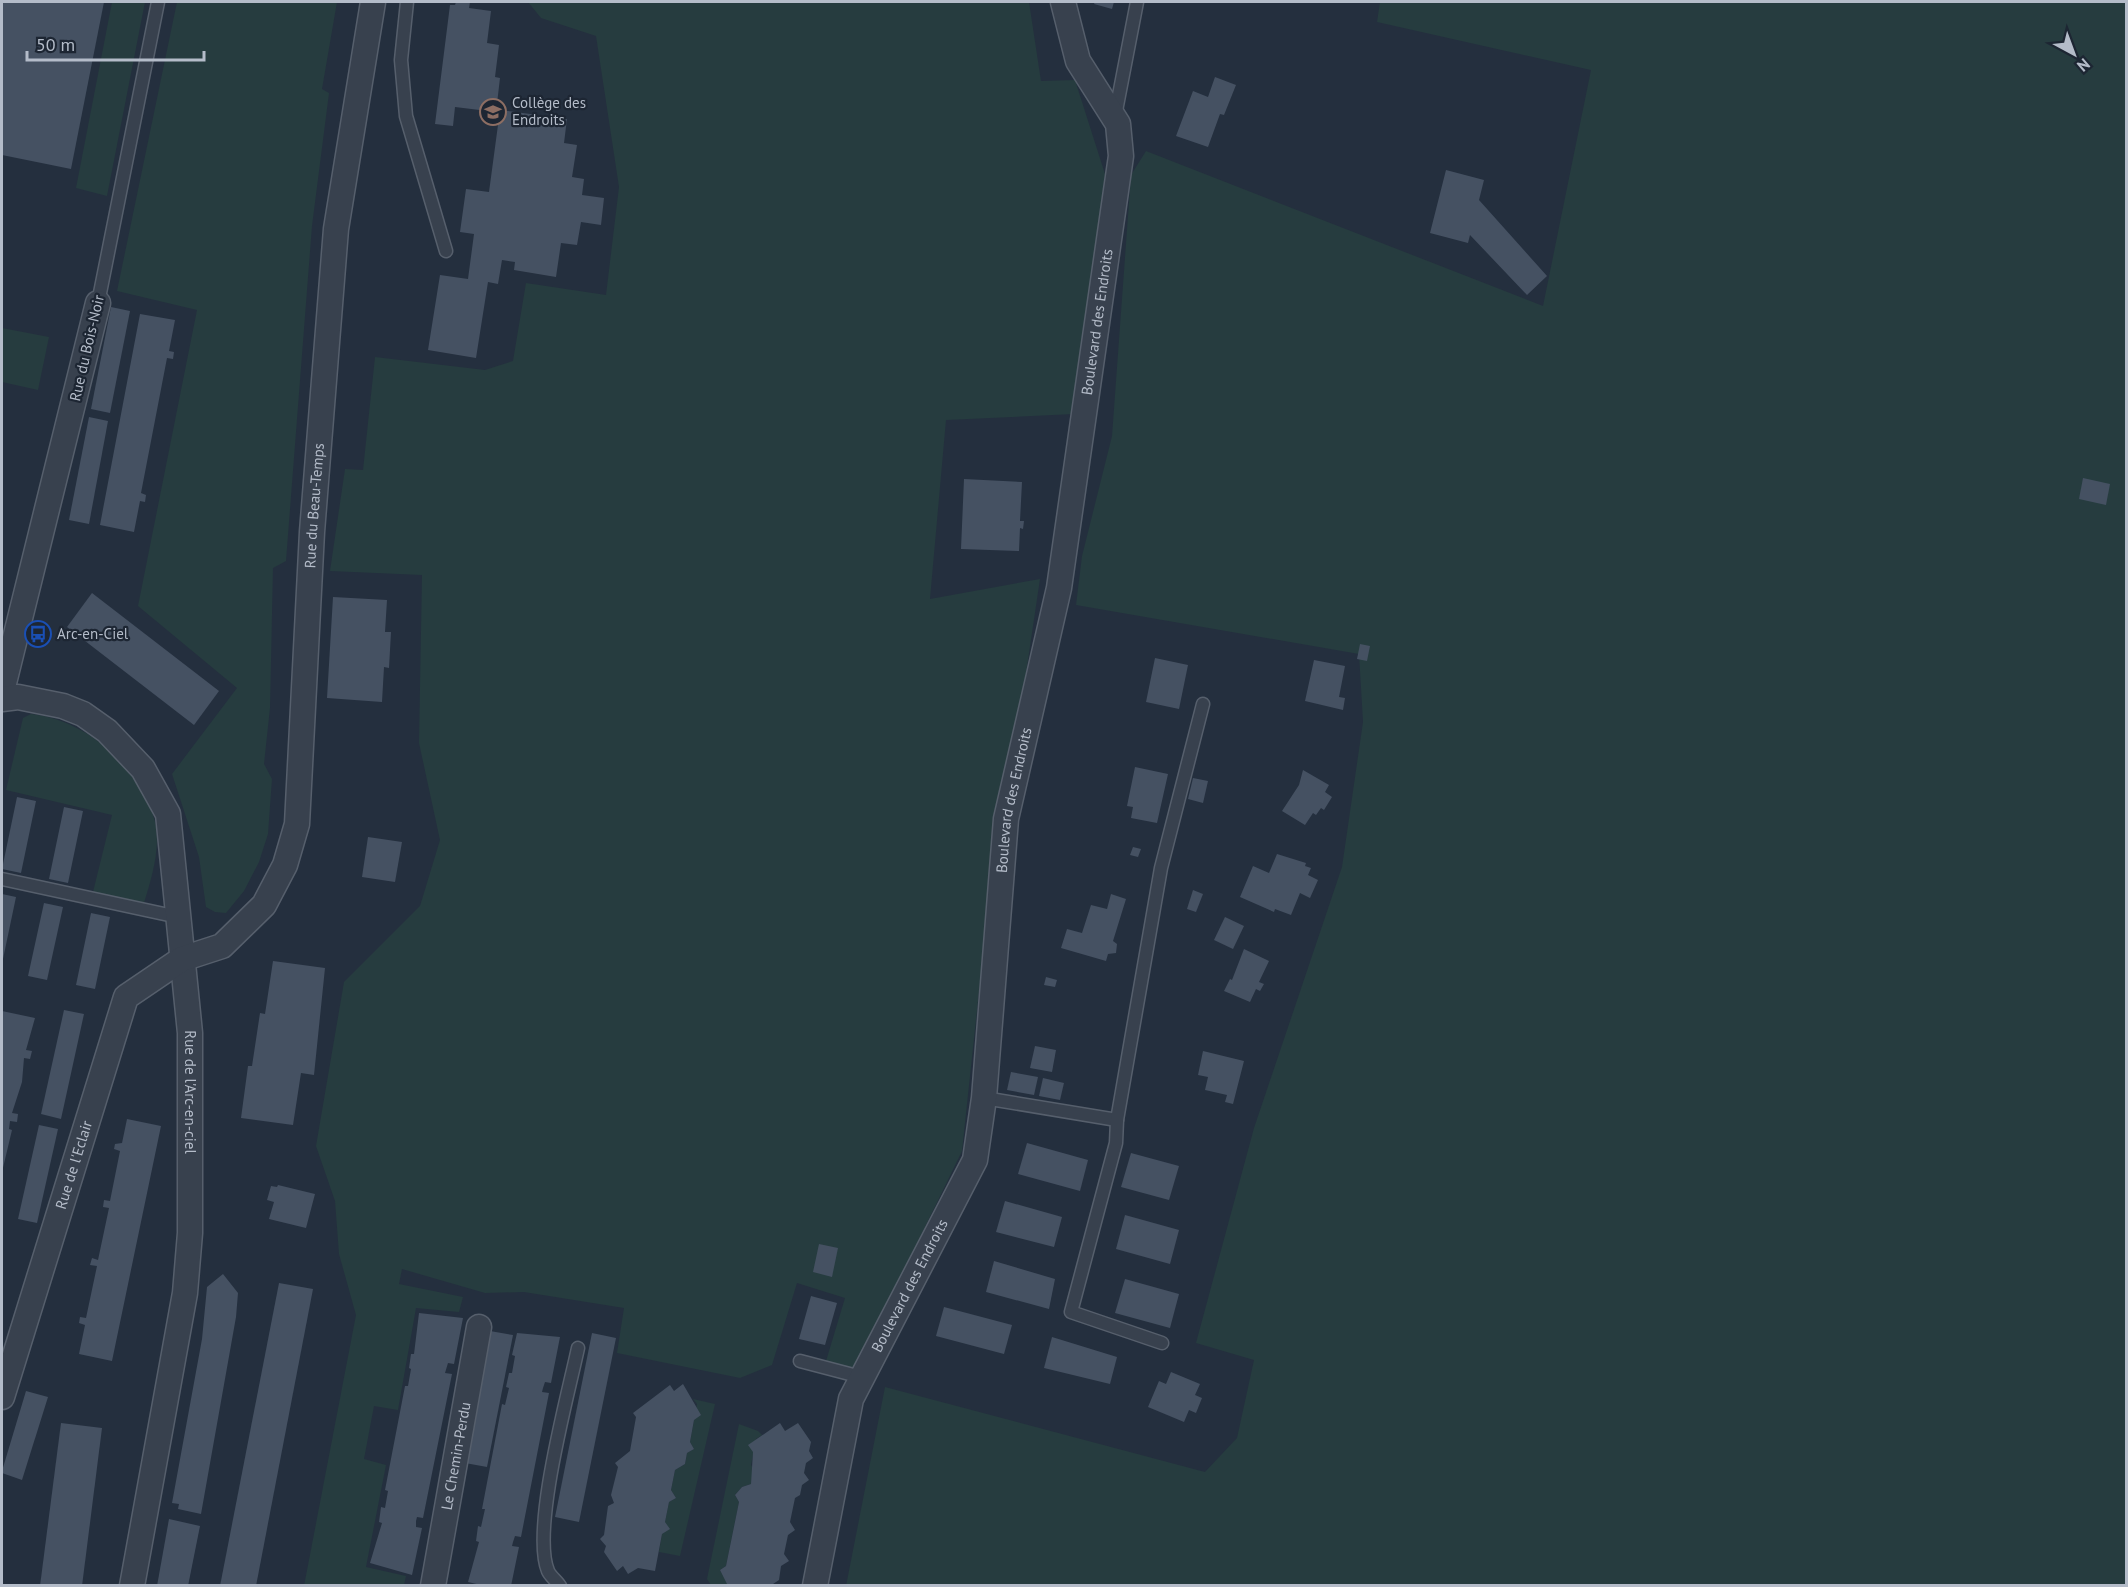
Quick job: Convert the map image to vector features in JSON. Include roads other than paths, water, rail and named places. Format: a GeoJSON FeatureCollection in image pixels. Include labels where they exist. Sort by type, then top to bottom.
{"type":"FeatureCollection","features":[{"type":"Feature","properties":{"kind":"street","name":"Rue du Beau-Temps"},"geometry":{"type":"LineString","coordinates":[[182,959],[222,945],[264,905],[285,865],[297,824],[313,511],[336,229],[373,2]]}},
{"type":"Feature","properties":{"kind":"street","name":"Boulevard des Endroits"},"geometry":{"type":"LineString","coordinates":[[815,1586],[851,1399],[975,1160],[984,1098],[1006,819],[1059,588],[1121,156],[1121,133],[1114,117],[1078,61],[1063,2]]}},
{"type":"Feature","properties":{"kind":"street","name":"Rue du Bois-Noir"},"geometry":{"type":"LineString","coordinates":[[2,691],[98,303]]}},
{"type":"Feature","properties":{"kind":"street","name":"Rue de l'Arc-en-ciel"},"geometry":{"type":"LineString","coordinates":[[2,699],[18,697],[63,706],[83,714],[107,731],[143,769],[168,814],[190,1033],[190,1233],[185,1293],[132,1586]]}},
{"type":"Feature","properties":{"kind":"street","name":"Rue de l'Eclair"},"geometry":{"type":"LineString","coordinates":[[2,1396],[126,997],[182,959]]}},
{"type":"Feature","properties":{"kind":"street","name":"Le Chemin-Perdu"},"geometry":{"type":"LineString","coordinates":[[433,1586],[479,1327]]}},
{"type":"Feature","properties":{"kind":"lane","name":"Rue du Bois-Noir"},"geometry":{"type":"LineString","coordinates":[[98,303],[158,2]]}},
{"type":"Feature","properties":{"kind":"lane"},"geometry":{"type":"LineString","coordinates":[[406,2],[401,60],[406,116],[446,251]]}},
{"type":"Feature","properties":{"kind":"lane"},"geometry":{"type":"LineString","coordinates":[[1114,117],[1137,2]]}},
{"type":"Feature","properties":{"kind":"lane"},"geometry":{"type":"LineString","coordinates":[[1162,1343],[1071,1312],[1116,1143],[1117,1120],[1161,868],[1203,705]]}},
{"type":"Feature","properties":{"kind":"lane"},"geometry":{"type":"LineString","coordinates":[[2,879],[178,917]]}},
{"type":"Feature","properties":{"kind":"lane"},"geometry":{"type":"LineString","coordinates":[[984,1098],[1117,1120]]}},
{"type":"Feature","properties":{"kind":"lane"},"geometry":{"type":"LineString","coordinates":[[560,1586],[548,1572],[544,1542],[545,1506],[579,1348]]}},
{"type":"Feature","properties":{"kind":"lane"},"geometry":{"type":"LineString","coordinates":[[800,1361],[861,1377]]}},
{"type":"Feature","properties":{"kind":"place","name":"Collège des Endroits"},"geometry":{"type":"Point","coordinates":[493,112]}},
{"type":"Feature","properties":{"kind":"place","name":"Arc-en-Ciel"},"geometry":{"type":"Point","coordinates":[38,634]}}]}
